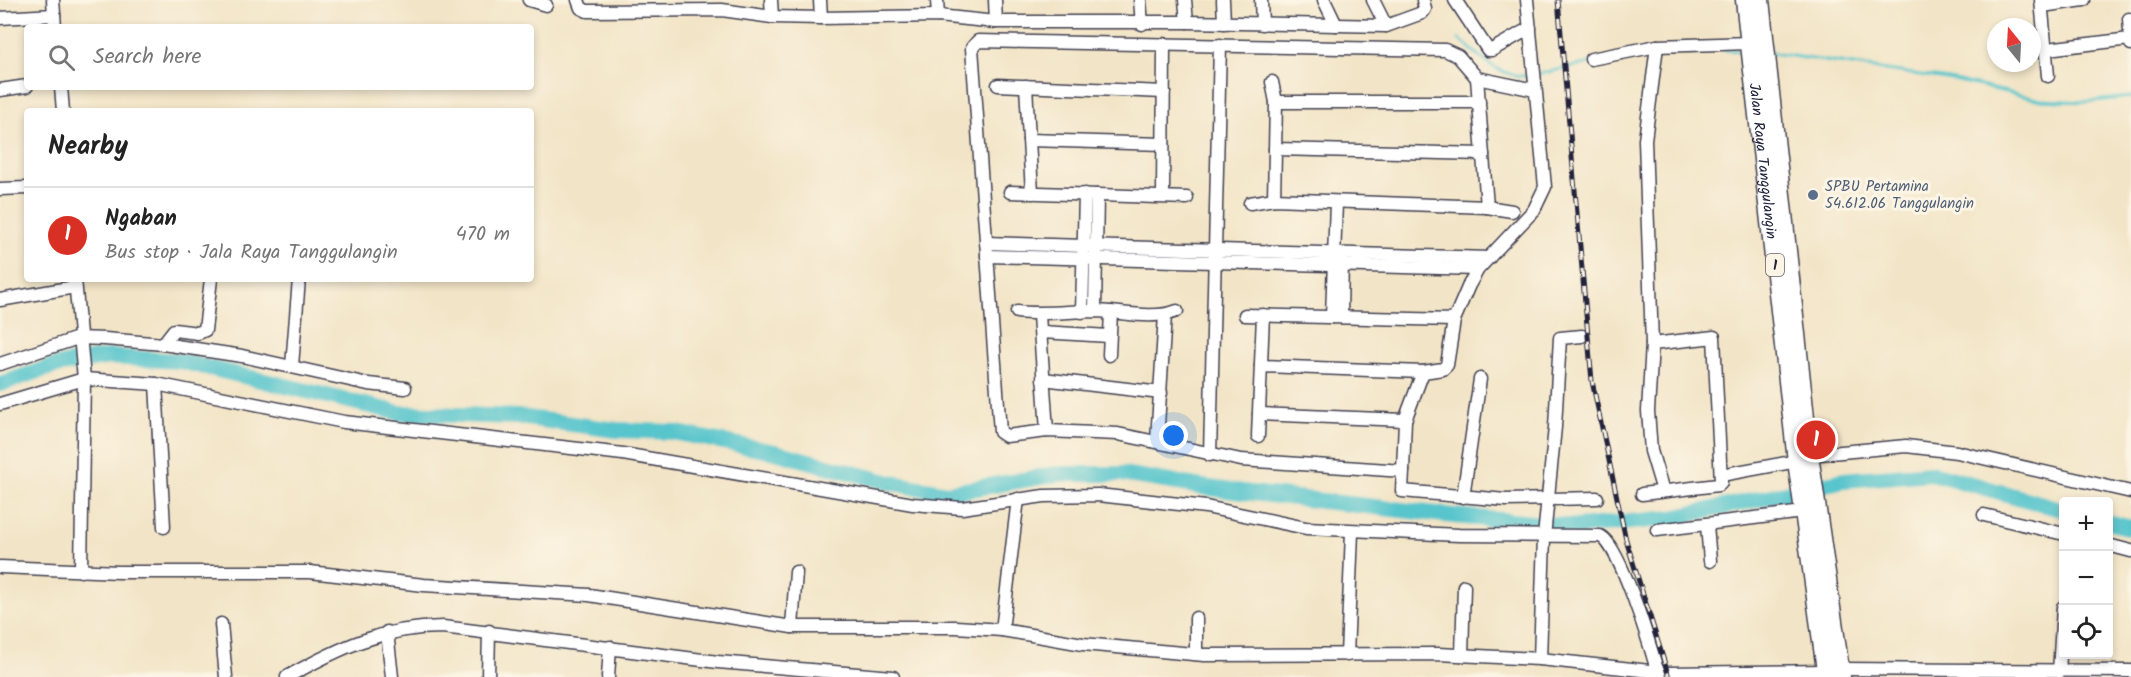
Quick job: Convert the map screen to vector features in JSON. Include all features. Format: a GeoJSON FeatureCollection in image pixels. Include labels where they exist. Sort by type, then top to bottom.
{"type":"FeatureCollection","features":[{"type":"Feature","properties":{"kind":"highway","name":"Jalan Raya Tanggulangin"},"geometry":{"type":"LineString","coordinates":[[1745,0],[1757,53],[1804,461]]}},
{"type":"Feature","properties":{"kind":"highway","name":"Jalan Raya Tanggulangin"},"geometry":{"type":"LineString","coordinates":[[1757,53],[1760,0]]}},
{"type":"Feature","properties":{"kind":"highway","name":"1"},"geometry":{"type":"LineString","coordinates":[[1804,461],[1807,507],[1834,673]]}},
{"type":"Feature","properties":{"kind":"street"},"geometry":{"type":"LineString","coordinates":[[0,18],[54,21],[53,0]]}},
{"type":"Feature","properties":{"kind":"street"},"geometry":{"type":"LineString","coordinates":[[529,0],[546,5]]}},
{"type":"Feature","properties":{"kind":"street"},"geometry":{"type":"LineString","coordinates":[[578,0],[581,8],[587,11],[618,5],[722,5],[772,17],[938,16],[996,22],[1142,24],[1187,22],[1386,26],[1422,13],[1425,9],[1423,0]]}},
{"type":"Feature","properties":{"kind":"street"},"geometry":{"type":"LineString","coordinates":[[771,0],[772,17]]}},
{"type":"Feature","properties":{"kind":"street"},"geometry":{"type":"LineString","coordinates":[[820,0],[821,18]]}},
{"type":"Feature","properties":{"kind":"street"},"geometry":{"type":"LineString","coordinates":[[937,0],[938,16]]}},
{"type":"Feature","properties":{"kind":"street"},"geometry":{"type":"LineString","coordinates":[[995,0],[996,22]]}},
{"type":"Feature","properties":{"kind":"street"},"geometry":{"type":"LineString","coordinates":[[1140,0],[1142,24]]}},
{"type":"Feature","properties":{"kind":"street"},"geometry":{"type":"LineString","coordinates":[[1185,0],[1187,22]]}},
{"type":"Feature","properties":{"kind":"street"},"geometry":{"type":"LineString","coordinates":[[1223,0],[1224,23]]}},
{"type":"Feature","properties":{"kind":"street"},"geometry":{"type":"LineString","coordinates":[[1261,0],[1262,24]]}},
{"type":"Feature","properties":{"kind":"street"},"geometry":{"type":"LineString","coordinates":[[1324,0],[1336,25]]}},
{"type":"Feature","properties":{"kind":"street"},"geometry":{"type":"LineString","coordinates":[[1373,0],[1386,26]]}},
{"type":"Feature","properties":{"kind":"street"},"geometry":{"type":"LineString","coordinates":[[1455,0],[1488,50],[1492,50],[1530,28]]}},
{"type":"Feature","properties":{"kind":"street"},"geometry":{"type":"LineString","coordinates":[[1261,366],[1423,372],[1443,369],[1447,365],[1454,320],[1478,269],[1534,210],[1545,187],[1528,6],[1520,0]]}},
{"type":"Feature","properties":{"kind":"street"},"geometry":{"type":"LineString","coordinates":[[2048,76],[2048,49],[2041,3],[2084,0]]}},
{"type":"Feature","properties":{"kind":"street"},"geometry":{"type":"LineString","coordinates":[[2129,19],[2131,44]]}},
{"type":"Feature","properties":{"kind":"street"},"geometry":{"type":"LineString","coordinates":[[2048,49],[2130,39]]}},
{"type":"Feature","properties":{"kind":"street"},"geometry":{"type":"LineString","coordinates":[[1403,471],[1241,460],[1118,434],[1047,431],[1006,436],[998,426],[972,48],[978,41],[1445,50],[1458,56],[1477,78],[1487,207]]}},
{"type":"Feature","properties":{"kind":"street"},"geometry":{"type":"LineString","coordinates":[[1163,196],[1164,44]]}},
{"type":"Feature","properties":{"kind":"street"},"geometry":{"type":"LineString","coordinates":[[1210,455],[1212,255],[1220,45]]}},
{"type":"Feature","properties":{"kind":"street"},"geometry":{"type":"LineString","coordinates":[[1656,50],[1645,140],[1652,344],[1647,411],[1651,451],[1663,491]]}},
{"type":"Feature","properties":{"kind":"street"},"geometry":{"type":"LineString","coordinates":[[1591,59],[1656,50],[1757,53]]}},
{"type":"Feature","properties":{"kind":"street"},"geometry":{"type":"LineString","coordinates":[[1477,78],[1535,85]]}},
{"type":"Feature","properties":{"kind":"street"},"geometry":{"type":"LineString","coordinates":[[1272,82],[1276,102],[1274,200]]}},
{"type":"Feature","properties":{"kind":"street"},"geometry":{"type":"LineString","coordinates":[[998,85],[1164,92]]}},
{"type":"Feature","properties":{"kind":"street"},"geometry":{"type":"LineString","coordinates":[[0,90],[24,86]]}},
{"type":"Feature","properties":{"kind":"street"},"geometry":{"type":"LineString","coordinates":[[1026,86],[1032,193]]}},
{"type":"Feature","properties":{"kind":"street"},"geometry":{"type":"LineString","coordinates":[[61,90],[63,108]]}},
{"type":"Feature","properties":{"kind":"street"},"geometry":{"type":"LineString","coordinates":[[1276,102],[1479,102]]}},
{"type":"Feature","properties":{"kind":"street"},"geometry":{"type":"LineString","coordinates":[[1029,140],[1162,144]]}},
{"type":"Feature","properties":{"kind":"street"},"geometry":{"type":"LineString","coordinates":[[1275,149],[1483,154]]}},
{"type":"Feature","properties":{"kind":"street"},"geometry":{"type":"LineString","coordinates":[[0,189],[24,188]]}},
{"type":"Feature","properties":{"kind":"street"},"geometry":{"type":"LineString","coordinates":[[1010,192],[1187,198]]}},
{"type":"Feature","properties":{"kind":"street"},"geometry":{"type":"LineString","coordinates":[[1088,312],[1091,194]]}},
{"type":"Feature","properties":{"kind":"street"},"geometry":{"type":"LineString","coordinates":[[1250,203],[1274,200],[1487,207],[1512,211]]}},
{"type":"Feature","properties":{"kind":"street"},"geometry":{"type":"LineString","coordinates":[[1336,317],[1339,202]]}},
{"type":"Feature","properties":{"kind":"street"},"geometry":{"type":"LineString","coordinates":[[987,250],[1338,258],[1489,258]]}},
{"type":"Feature","properties":{"kind":"street"},"geometry":{"type":"LineString","coordinates":[[1338,258],[1478,269]]}},
{"type":"Feature","properties":{"kind":"street"},"geometry":{"type":"LineString","coordinates":[[164,344],[174,330],[198,333],[205,330],[211,282]]}},
{"type":"Feature","properties":{"kind":"street"},"geometry":{"type":"LineString","coordinates":[[292,366],[299,282]]}},
{"type":"Feature","properties":{"kind":"street"},"geometry":{"type":"LineString","coordinates":[[0,300],[75,283],[84,376],[81,571]]}},
{"type":"Feature","properties":{"kind":"street"},"geometry":{"type":"LineString","coordinates":[[1017,312],[1040,315],[1088,312],[1171,313],[1157,441]]}},
{"type":"Feature","properties":{"kind":"street"},"geometry":{"type":"LineString","coordinates":[[1109,355],[1111,312]]}},
{"type":"Feature","properties":{"kind":"street"},"geometry":{"type":"LineString","coordinates":[[1040,315],[1047,431]]}},
{"type":"Feature","properties":{"kind":"street"},"geometry":{"type":"LineString","coordinates":[[1245,315],[1454,320]]}},
{"type":"Feature","properties":{"kind":"street"},"geometry":{"type":"LineString","coordinates":[[1258,436],[1263,315]]}},
{"type":"Feature","properties":{"kind":"street"},"geometry":{"type":"LineString","coordinates":[[1041,332],[1109,336]]}},
{"type":"Feature","properties":{"kind":"street"},"geometry":{"type":"LineString","coordinates":[[1540,658],[1545,533],[1555,427],[1560,338],[1582,336]]}},
{"type":"Feature","properties":{"kind":"street"},"geometry":{"type":"LineString","coordinates":[[1642,494],[1718,485],[1721,475],[1717,436],[1714,337],[1652,344]]}},
{"type":"Feature","properties":{"kind":"street"},"geometry":{"type":"LineString","coordinates":[[0,364],[79,341],[164,344],[292,366],[357,382],[405,388]]}},
{"type":"Feature","properties":{"kind":"street"},"geometry":{"type":"LineString","coordinates":[[1423,372],[1405,420],[1402,491],[1547,503],[1597,498]]}},
{"type":"Feature","properties":{"kind":"street"},"geometry":{"type":"LineString","coordinates":[[0,404],[84,376],[156,384],[344,422],[622,454],[913,504],[962,508],[1044,496],[1098,495],[1206,507],[1306,528],[1352,532],[1545,533],[1600,536],[1609,542],[1646,629],[1659,673]]}},
{"type":"Feature","properties":{"kind":"street"},"geometry":{"type":"LineString","coordinates":[[1043,379],[1161,393]]}},
{"type":"Feature","properties":{"kind":"street"},"geometry":{"type":"LineString","coordinates":[[1463,497],[1480,379]]}},
{"type":"Feature","properties":{"kind":"street"},"geometry":{"type":"LineString","coordinates":[[156,384],[164,527]]}},
{"type":"Feature","properties":{"kind":"street"},"geometry":{"type":"LineString","coordinates":[[1259,414],[1405,420]]}},
{"type":"Feature","properties":{"kind":"street"},"geometry":{"type":"LineString","coordinates":[[1721,475],[1906,446],[1957,452],[2131,492]]}},
{"type":"Feature","properties":{"kind":"street"},"geometry":{"type":"LineString","coordinates":[[1002,630],[1018,499]]}},
{"type":"Feature","properties":{"kind":"street"},"geometry":{"type":"LineString","coordinates":[[1657,530],[1707,525],[1807,507]]}},
{"type":"Feature","properties":{"kind":"street"},"geometry":{"type":"LineString","coordinates":[[1984,516],[2059,533]]}},
{"type":"Feature","properties":{"kind":"street"},"geometry":{"type":"LineString","coordinates":[[1707,525],[1710,561]]}},
{"type":"Feature","properties":{"kind":"street"},"geometry":{"type":"LineString","coordinates":[[1347,655],[1352,532]]}},
{"type":"Feature","properties":{"kind":"street"},"geometry":{"type":"LineString","coordinates":[[2113,546],[2131,551]]}},
{"type":"Feature","properties":{"kind":"street"},"geometry":{"type":"LineString","coordinates":[[0,567],[81,571],[310,572],[424,585],[589,595],[792,627],[956,627],[1002,630],[1083,644],[1196,654],[1462,655],[1540,658],[1659,673],[2131,671]]}},
{"type":"Feature","properties":{"kind":"street"},"geometry":{"type":"LineString","coordinates":[[792,627],[796,572]]}},
{"type":"Feature","properties":{"kind":"street"},"geometry":{"type":"LineString","coordinates":[[1462,655],[1464,586]]}},
{"type":"Feature","properties":{"kind":"street"},"geometry":{"type":"LineString","coordinates":[[1196,618],[1196,654]]}},
{"type":"Feature","properties":{"kind":"street"},"geometry":{"type":"LineString","coordinates":[[221,624],[226,677]]}},
{"type":"Feature","properties":{"kind":"street"},"geometry":{"type":"LineString","coordinates":[[287,677],[333,652],[387,632],[432,627],[489,632],[718,662],[893,677]]}},
{"type":"Feature","properties":{"kind":"street"},"geometry":{"type":"LineString","coordinates":[[387,632],[392,677]]}},
{"type":"Feature","properties":{"kind":"street"},"geometry":{"type":"LineString","coordinates":[[488,677],[489,632]]}},
{"type":"Feature","properties":{"kind":"street"},"geometry":{"type":"LineString","coordinates":[[608,677],[610,647]]}},
{"type":"Feature","properties":{"kind":"street"},"geometry":{"type":"LineString","coordinates":[[2059,672],[2060,659]]}},
{"type":"Feature","properties":{"kind":"waterway"},"geometry":{"type":"LineString","coordinates":[[1459,39],[1492,66],[1502,71],[1521,76],[1532,75]]}},
{"type":"Feature","properties":{"kind":"waterway"},"geometry":{"type":"LineString","coordinates":[[1724,50],[1745,51]]}},
{"type":"Feature","properties":{"kind":"waterway"},"geometry":{"type":"LineString","coordinates":[[1772,53],[1954,80],[2041,100],[2085,102],[2131,97]]}},
{"type":"Feature","properties":{"kind":"waterway"},"geometry":{"type":"LineString","coordinates":[[1538,74],[1591,63]]}},
{"type":"Feature","properties":{"kind":"waterway"},"geometry":{"type":"LineString","coordinates":[[0,384],[54,366],[109,357],[180,361],[399,413],[519,417],[616,430],[672,432],[775,452],[887,482],[948,493],[1057,474],[1122,474],[1208,488],[1454,516],[1578,527],[1673,518],[1844,480],[1932,473],[2059,509]]}},
{"type":"Feature","properties":{"kind":"waterway"},"geometry":{"type":"LineString","coordinates":[[2113,523],[2131,528]]}},
{"type":"Feature","properties":{"kind":"railway"},"geometry":{"type":"LineString","coordinates":[[1558,0],[1592,381],[1626,540],[1669,677]]}},
{"type":"Feature","properties":{"kind":"place","name":"SPBU Pertamina 54.612.06 Tanggulangin"},"geometry":{"type":"Point","coordinates":[1813,195]}},
{"type":"Feature","properties":{"kind":"place","name":"Ngaban"},"geometry":{"type":"Point","coordinates":[1816,440]}}]}
